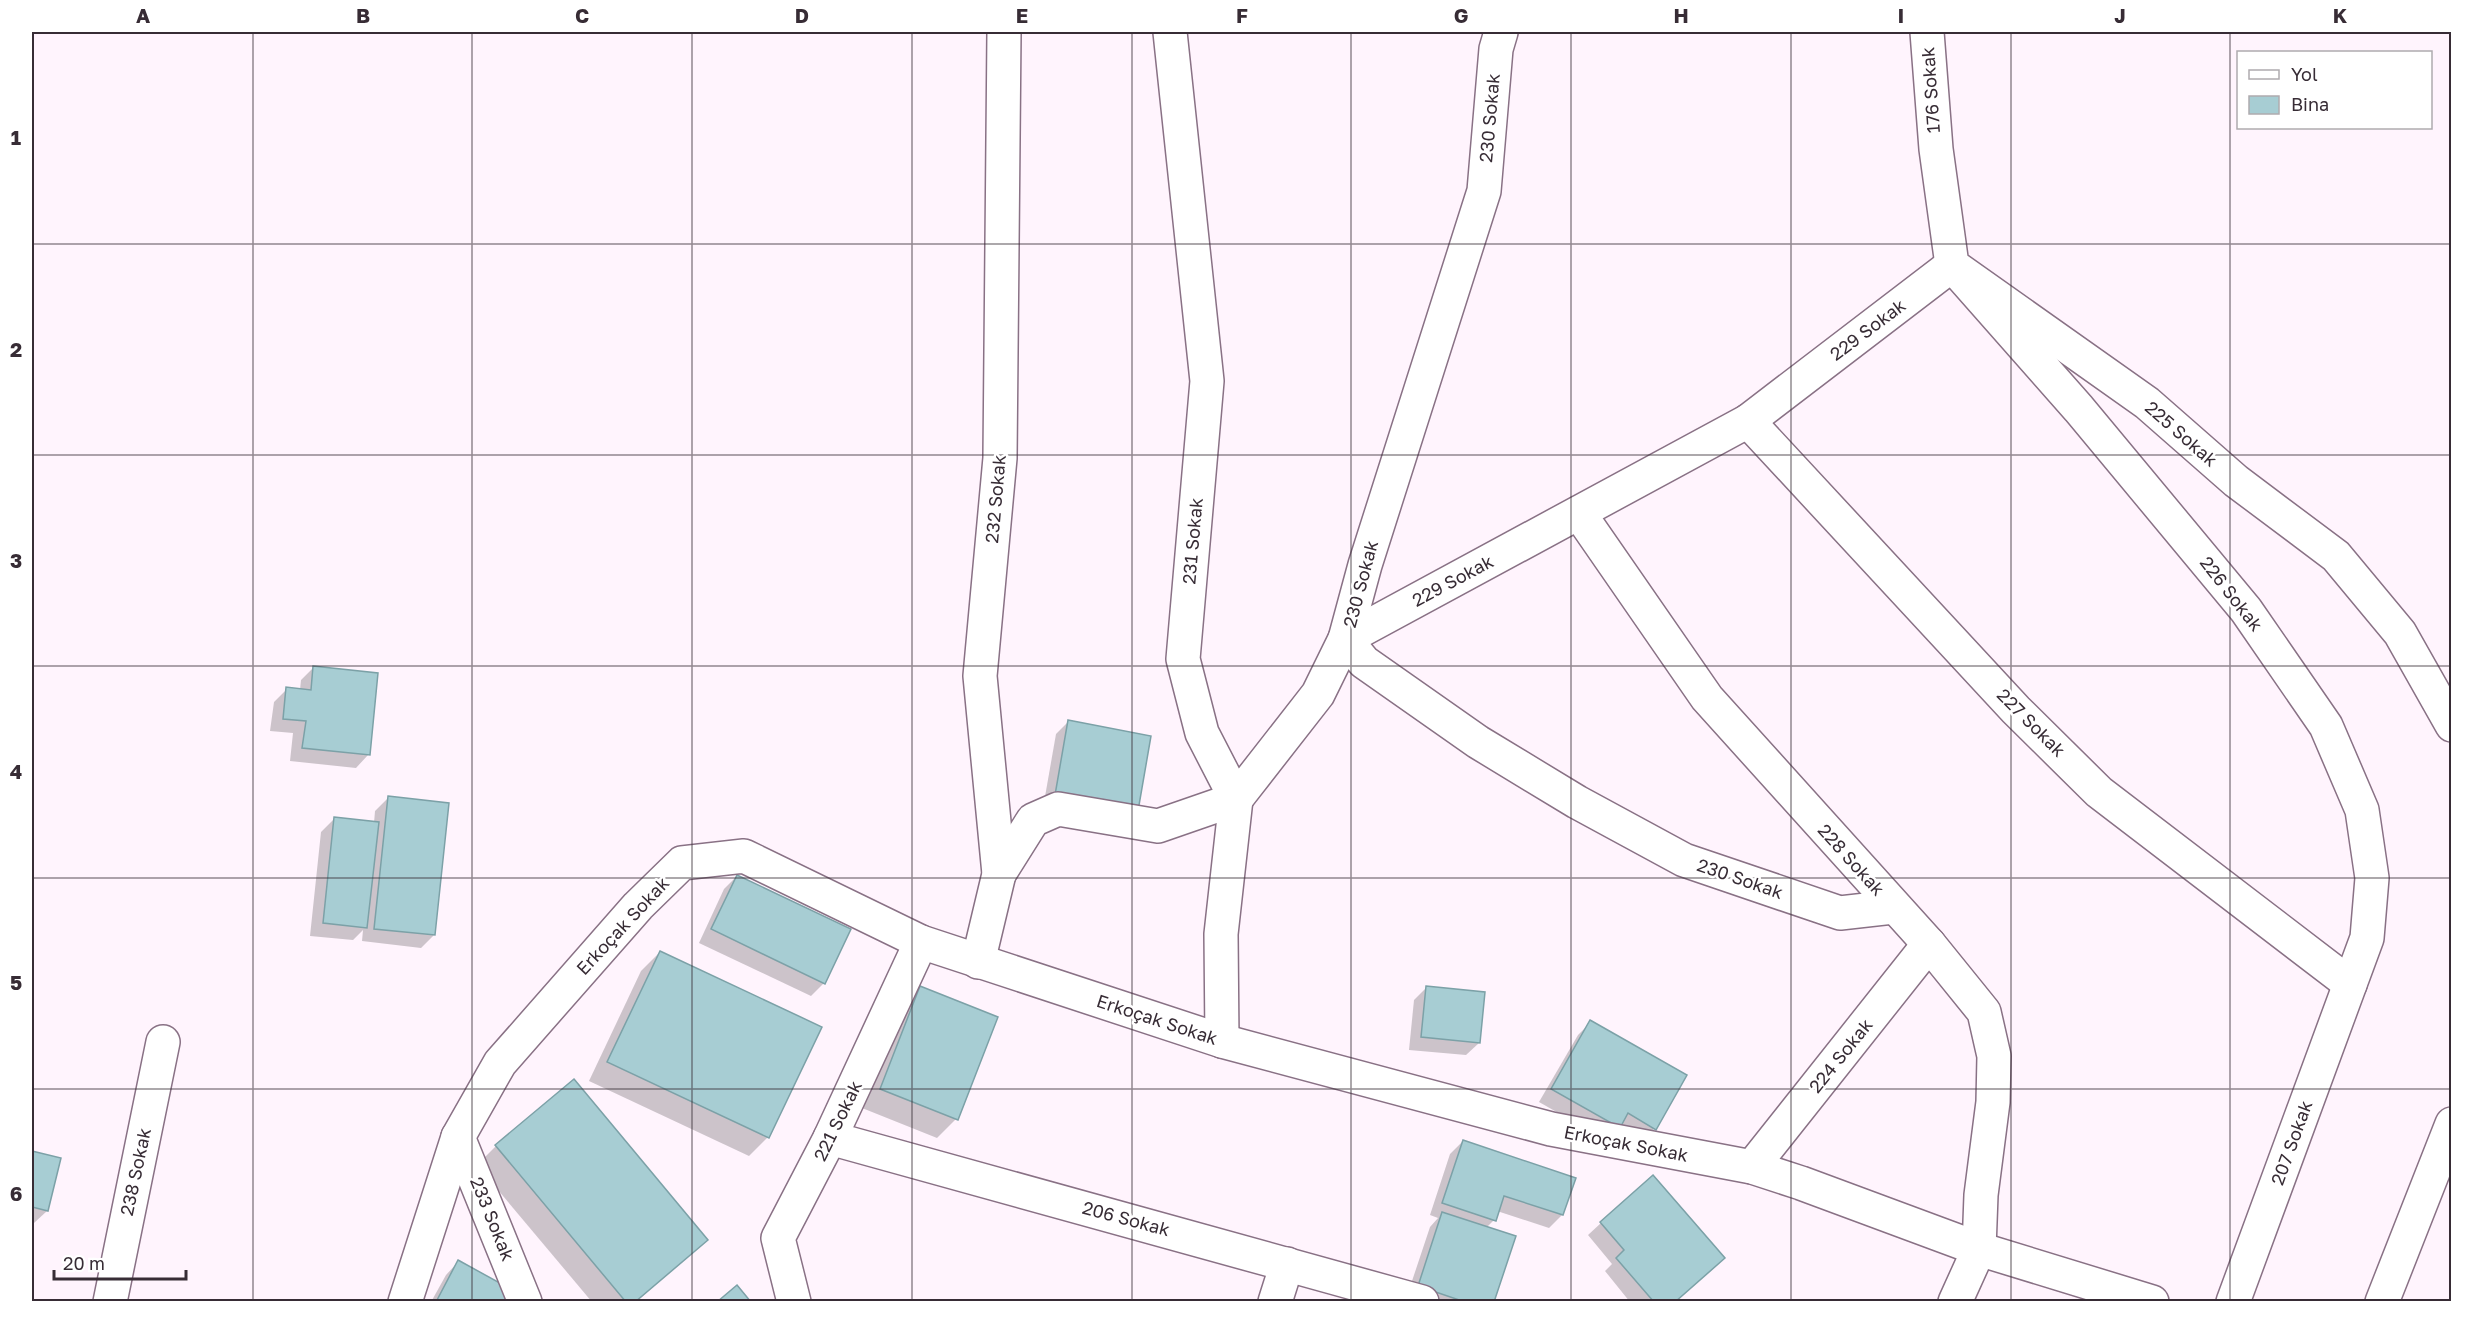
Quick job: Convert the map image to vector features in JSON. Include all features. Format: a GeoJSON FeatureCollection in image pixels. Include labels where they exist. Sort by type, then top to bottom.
{"type":"FeatureCollection","features":[{"type":"Feature","properties":{"kind":"street","name":"232 Sokak"},"geometry":{"type":"LineString","coordinates":[[978,962],[999,874],[980,676],[1000,458],[1004,32]]}},
{"type":"Feature","properties":{"kind":"street","name":"231 Sokak"},"geometry":{"type":"LineString","coordinates":[[1170,32],[1207,381],[1183,659],[1202,733],[1236,799]]}},
{"type":"Feature","properties":{"kind":"street","name":"230 Sokak"},"geometry":{"type":"LineString","coordinates":[[1501,32],[1496,49],[1484,191],[1365,565],[1346,639],[1364,662],[1478,742],[1577,802],[1684,860],[1840,913],[1893,907]]}},
{"type":"Feature","properties":{"kind":"street","name":"176 Sokak"},"geometry":{"type":"LineString","coordinates":[[1927,32],[1936,149],[1952,265]]}},
{"type":"Feature","properties":{"kind":"street","name":"229 Sokak"},"geometry":{"type":"LineString","coordinates":[[1346,639],[1748,421],[1952,265]]}},
{"type":"Feature","properties":{"kind":"street","name":"225 Sokak"},"geometry":{"type":"LineString","coordinates":[[1952,265],[2147,403],[2236,481],[2336,556],[2400,633],[2451,725]]}},
{"type":"Feature","properties":{"kind":"street","name":"226 Sokak"},"geometry":{"type":"LineString","coordinates":[[1952,265],[2079,409],[2246,610],[2326,726],[2362,810],[2372,878],[2367,938],[2350,984]]}},
{"type":"Feature","properties":{"kind":"street","name":"227 Sokak"},"geometry":{"type":"LineString","coordinates":[[1748,421],[2016,710],[2099,792],[2350,984]]}},
{"type":"Feature","properties":{"kind":"street","name":"228 Sokak"},"geometry":{"type":"LineString","coordinates":[[1579,513],[1707,698],[1893,907],[1929,944],[1984,1012],[1994,1056],[1993,1102],[1981,1195],[1978,1249]]}},
{"type":"Feature","properties":{"kind":"street"},"geometry":{"type":"LineString","coordinates":[[1222,1041],[1221,934],[1236,799],[1318,694],[1346,639]]}},
{"type":"Feature","properties":{"kind":"street"},"geometry":{"type":"LineString","coordinates":[[999,874],[1033,820],[1058,809],[1158,826],[1236,799]]}},
{"type":"Feature","properties":{"kind":"street","name":"Erkoçak Sokak"},"geometry":{"type":"LineString","coordinates":[[405,1302],[458,1137],[500,1063],[638,906],[682,863],[744,856],[921,942],[1222,1041],[1551,1129],[1752,1167],[1978,1249],[2152,1302]]}},
{"type":"Feature","properties":{"kind":"street","name":"221 Sokak"},"geometry":{"type":"LineString","coordinates":[[794,1302],[778,1238],[830,1138],[921,942]]}},
{"type":"Feature","properties":{"kind":"street","name":"224 Sokak"},"geometry":{"type":"LineString","coordinates":[[1752,1167],[1929,944]]}},
{"type":"Feature","properties":{"kind":"street","name":"207 Sokak"},"geometry":{"type":"LineString","coordinates":[[2234,1302],[2350,984]]}},
{"type":"Feature","properties":{"kind":"street","name":"238 Sokak"},"geometry":{"type":"LineString","coordinates":[[110,1302],[163,1042]]}},
{"type":"Feature","properties":{"kind":"street"},"geometry":{"type":"LineString","coordinates":[[2382,1302],[2451,1124]]}},
{"type":"Feature","properties":{"kind":"street","name":"233 Sokak"},"geometry":{"type":"LineString","coordinates":[[458,1137],[525,1302]]}},
{"type":"Feature","properties":{"kind":"street","name":"206 Sokak"},"geometry":{"type":"LineString","coordinates":[[830,1138],[1422,1302]]}},
{"type":"Feature","properties":{"kind":"street"},"geometry":{"type":"LineString","coordinates":[[1955,1302],[1978,1249]]}},
{"type":"Feature","properties":{"kind":"street"},"geometry":{"type":"LineString","coordinates":[[1275,1302],[1287,1264]]}},
{"type":"Feature","properties":{"kind":"building"},"geometry":{"type":"Polygon","coordinates":[[[313,666],[378,673],[370,755],[302,748],[306,721],[283,719],[286,687],[311,690],[313,666]]]}},
{"type":"Feature","properties":{"kind":"building"},"geometry":{"type":"Polygon","coordinates":[[[1068,720],[1151,736],[1138,811],[1055,795],[1068,720]]]}},
{"type":"Feature","properties":{"kind":"building"},"geometry":{"type":"Polygon","coordinates":[[[388,796],[449,803],[435,935],[374,929],[388,796]]]}},
{"type":"Feature","properties":{"kind":"building"},"geometry":{"type":"Polygon","coordinates":[[[334,817],[379,822],[367,928],[323,923],[334,817]]]}},
{"type":"Feature","properties":{"kind":"building"},"geometry":{"type":"Polygon","coordinates":[[[737,875],[851,929],[825,984],[711,929],[737,875]]]}},
{"type":"Feature","properties":{"kind":"building"},"geometry":{"type":"Polygon","coordinates":[[[660,951],[822,1027],[769,1138],[607,1062],[660,951]]]}},
{"type":"Feature","properties":{"kind":"building"},"geometry":{"type":"Polygon","coordinates":[[[920,986],[998,1017],[958,1120],[880,1089],[920,986]]]}},
{"type":"Feature","properties":{"kind":"building"},"geometry":{"type":"Polygon","coordinates":[[[1426,986],[1485,992],[1480,1043],[1421,1037],[1426,986]]]}},
{"type":"Feature","properties":{"kind":"building"},"geometry":{"type":"Polygon","coordinates":[[[1590,1020],[1687,1075],[1656,1130],[1628,1113],[1620,1128],[1551,1089],[1590,1020]]]}},
{"type":"Feature","properties":{"kind":"building"},"geometry":{"type":"Polygon","coordinates":[[[574,1079],[708,1240],[635,1302],[626,1302],[495,1145],[574,1079]]]}},
{"type":"Feature","properties":{"kind":"building"},"geometry":{"type":"Polygon","coordinates":[[[1463,1140],[1576,1178],[1563,1215],[1504,1196],[1496,1221],[1442,1203],[1463,1140]]]}},
{"type":"Feature","properties":{"kind":"building"},"geometry":{"type":"Polygon","coordinates":[[[32,1151],[61,1158],[48,1211],[32,1207],[32,1151]]]}},
{"type":"Feature","properties":{"kind":"building"},"geometry":{"type":"Polygon","coordinates":[[[1653,1175],[1725,1258],[1675,1302],[1654,1302],[1616,1258],[1624,1250],[1600,1222],[1653,1175]]]}},
{"type":"Feature","properties":{"kind":"building"},"geometry":{"type":"Polygon","coordinates":[[[1442,1212],[1516,1236],[1494,1302],[1465,1302],[1418,1286],[1442,1212]]]}},
{"type":"Feature","properties":{"kind":"building"},"geometry":{"type":"Polygon","coordinates":[[[458,1260],[516,1292],[511,1302],[436,1302],[458,1260]]]}},
{"type":"Feature","properties":{"kind":"building"},"geometry":{"type":"Polygon","coordinates":[[[737,1285],[751,1302],[717,1302],[737,1285]]]}}]}
